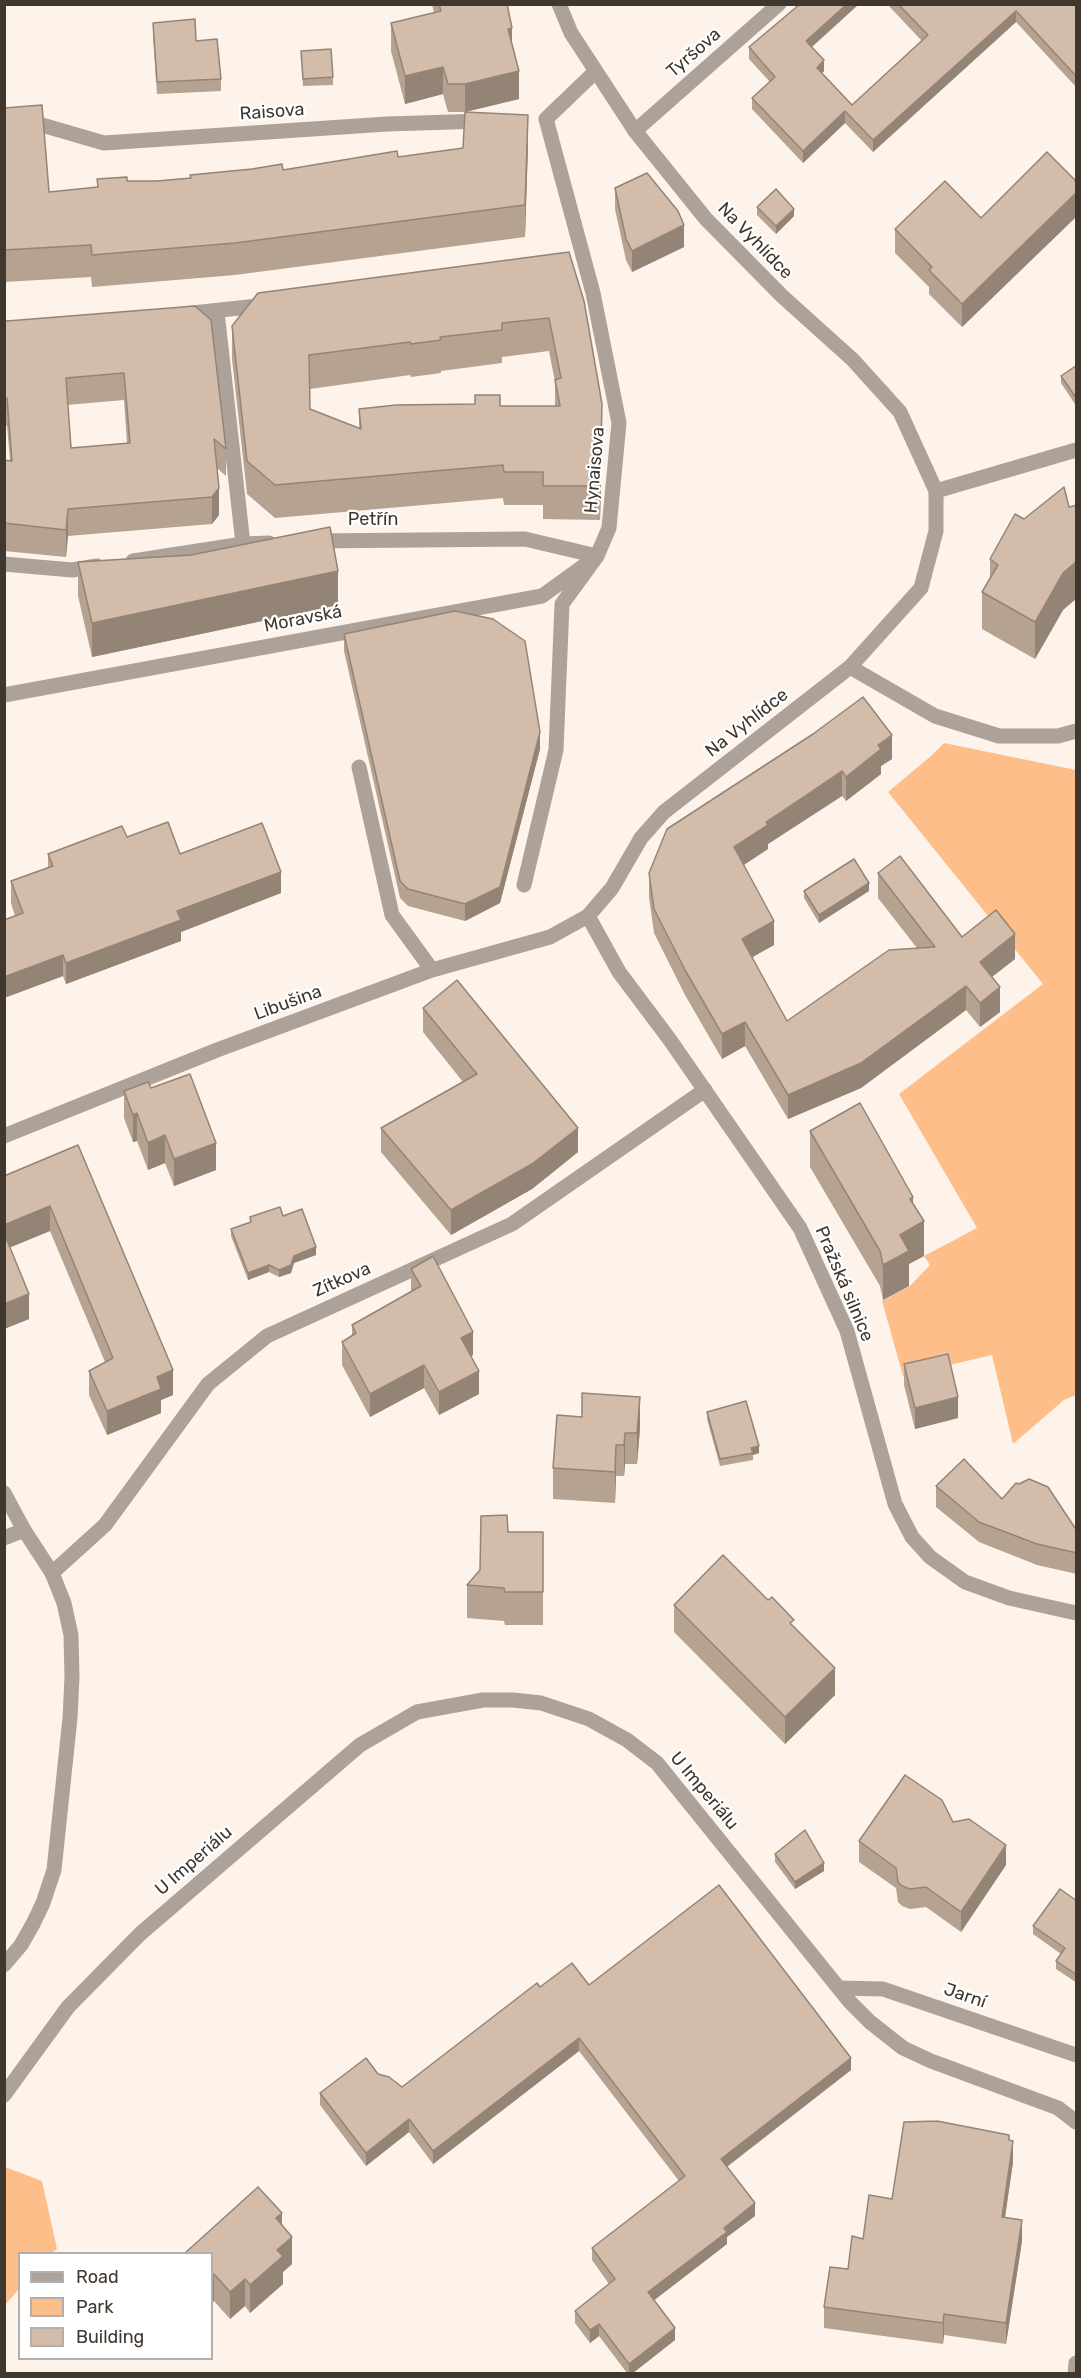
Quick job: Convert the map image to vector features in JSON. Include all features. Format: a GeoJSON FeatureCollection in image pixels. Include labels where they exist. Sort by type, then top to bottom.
{"type":"FeatureCollection","features":[{"type":"Feature","properties":{"kind":"street","name":"Na Vyhlídce"},"geometry":{"type":"LineString","coordinates":[[559,4],[571,33],[635,131],[706,219],[782,296],[854,360],[900,411],[936,490],[936,531],[921,588],[850,667],[664,812],[641,838],[612,888],[588,916]]}},
{"type":"Feature","properties":{"kind":"street","name":"Tyršova"},"geometry":{"type":"LineString","coordinates":[[635,131],[779,4]]}},
{"type":"Feature","properties":{"kind":"street","name":"Hynaisova"},"geometry":{"type":"LineString","coordinates":[[524,885],[556,750],[562,604],[597,556],[609,528],[619,423],[593,293],[541,119],[595,72]]}},
{"type":"Feature","properties":{"kind":"street","name":"Raisova"},"geometry":{"type":"LineString","coordinates":[[4,114],[104,143],[387,124],[502,120]]}},
{"type":"Feature","properties":{"kind":"street"},"geometry":{"type":"LineString","coordinates":[[566,265],[585,262]]}},
{"type":"Feature","properties":{"kind":"street"},"geometry":{"type":"LineString","coordinates":[[170,315],[217,312],[278,303]]}},
{"type":"Feature","properties":{"kind":"street"},"geometry":{"type":"LineString","coordinates":[[217,312],[243,544]]}},
{"type":"Feature","properties":{"kind":"street"},"geometry":{"type":"LineString","coordinates":[[936,490],[1077,450]]}},
{"type":"Feature","properties":{"kind":"street","name":"Petřín"},"geometry":{"type":"LineString","coordinates":[[4,564],[72,570],[243,544],[345,539],[525,539],[597,556]]}},
{"type":"Feature","properties":{"kind":"street","name":"Moravská"},"geometry":{"type":"LineString","coordinates":[[4,695],[542,596],[597,556]]}},
{"type":"Feature","properties":{"kind":"street"},"geometry":{"type":"LineString","coordinates":[[850,667],[934,716],[999,736],[1058,736],[1077,731]]}},
{"type":"Feature","properties":{"kind":"street"},"geometry":{"type":"LineString","coordinates":[[359,767],[392,915],[432,970]]}},
{"type":"Feature","properties":{"kind":"street","name":"Libušina"},"geometry":{"type":"LineString","coordinates":[[4,1136],[217,1050],[432,970],[550,937],[588,916]]}},
{"type":"Feature","properties":{"kind":"street","name":"Pražská silnice"},"geometry":{"type":"LineString","coordinates":[[588,916],[619,972],[705,1090],[800,1228],[847,1331],[895,1504],[912,1537],[930,1557],[965,1582],[1009,1598],[1077,1613]]}},
{"type":"Feature","properties":{"kind":"street","name":"Zítkova"},"geometry":{"type":"LineString","coordinates":[[52,1573],[105,1525],[208,1384],[267,1336],[512,1224],[705,1090]]}},
{"type":"Feature","properties":{"kind":"street"},"geometry":{"type":"LineString","coordinates":[[4,1493],[24,1530],[52,1573],[64,1603],[70,1635],[72,1677],[70,1718],[54,1870],[33,1924],[21,1945],[4,1965]]}},
{"type":"Feature","properties":{"kind":"street"},"geometry":{"type":"LineString","coordinates":[[4,1538],[24,1530]]}},
{"type":"Feature","properties":{"kind":"street","name":"U Imperiálu"},"geometry":{"type":"LineString","coordinates":[[4,2095],[68,2007],[140,1934],[360,1745],[417,1712],[483,1700],[541,1703],[567,1710],[627,1740],[657,1763],[839,1988],[870,2022],[903,2048],[931,2061],[1058,2108],[1077,2122]]}},
{"type":"Feature","properties":{"kind":"street","name":"Jarní"},"geometry":{"type":"LineString","coordinates":[[839,1988],[883,1989],[1077,2055]]}},
{"type":"Feature","properties":{"kind":"street"},"geometry":{"type":"LineString","coordinates":[[1075,2373],[1077,2363]]}},
{"type":"Feature","properties":{"kind":"green space"},"geometry":{"type":"Polygon","coordinates":[[[944,743],[1076,770],[1076,1395],[1064,1400],[1013,1444],[992,1355],[903,1376],[882,1301],[910,1286],[930,1265],[924,1256],[977,1228],[899,1094],[1043,984],[888,792],[944,743]]]}},
{"type":"Feature","properties":{"kind":"green space"},"geometry":{"type":"Polygon","coordinates":[[[5,2167],[42,2181],[57,2249],[53,2252],[18,2252],[18,2290],[5,2305],[5,2167]]]}},
{"type":"Feature","properties":{"kind":"building"},"geometry":{"type":"Polygon","coordinates":[[[439,4],[507,4],[512,28],[508,29],[519,71],[465,84],[448,84],[443,67],[405,76],[391,23],[441,11],[439,4]]]}},
{"type":"Feature","properties":{"kind":"building"},"geometry":{"type":"Polygon","coordinates":[[[800,4],[847,4],[806,41],[824,60],[817,68],[852,105],[928,35],[898,4],[1077,4],[1077,77],[1016,11],[873,140],[845,111],[803,151],[752,98],[775,77],[749,47],[800,4]]]}},
{"type":"Feature","properties":{"kind":"building"},"geometry":{"type":"Polygon","coordinates":[[[195,19],[196,41],[217,39],[221,79],[157,82],[153,23],[195,19]]]}},
{"type":"Feature","properties":{"kind":"building"},"geometry":{"type":"Polygon","coordinates":[[[331,49],[333,77],[303,79],[301,51],[331,49]]]}},
{"type":"Feature","properties":{"kind":"building"},"geometry":{"type":"Polygon","coordinates":[[[42,105],[49,192],[98,187],[97,179],[127,177],[127,181],[157,181],[282,164],[283,170],[397,151],[398,157],[463,148],[465,112],[528,115],[525,205],[235,243],[92,255],[91,245],[4,250],[4,108],[42,105]]]}},
{"type":"Feature","properties":{"kind":"building"},"geometry":{"type":"Polygon","coordinates":[[[1047,152],[1077,182],[1077,192],[962,304],[929,270],[932,267],[895,229],[945,181],[981,218],[1047,152]]]}},
{"type":"Feature","properties":{"kind":"building"},"geometry":{"type":"Polygon","coordinates":[[[647,173],[678,211],[684,225],[632,251],[626,239],[615,188],[647,173]]]}},
{"type":"Feature","properties":{"kind":"building"},"geometry":{"type":"Polygon","coordinates":[[[776,189],[794,209],[776,226],[757,207],[776,189]]]}},
{"type":"Feature","properties":{"kind":"building"},"geometry":{"type":"Polygon","coordinates":[[[569,252],[584,301],[602,404],[600,486],[543,486],[543,472],[504,472],[503,465],[275,485],[247,461],[232,326],[258,293],[569,252]],[[549,318],[502,323],[502,330],[440,337],[441,340],[309,355],[310,409],[361,429],[359,409],[396,405],[475,404],[475,395],[500,395],[500,406],[560,406],[555,380],[561,378],[549,318]]]}},
{"type":"Feature","properties":{"kind":"building"},"geometry":{"type":"Polygon","coordinates":[[[195,306],[211,320],[226,449],[214,439],[219,488],[212,497],[68,509],[66,530],[4,523],[4,460],[12,461],[7,398],[4,399],[4,320],[195,306]],[[124,373],[66,378],[71,448],[130,443],[124,373]]]}},
{"type":"Feature","properties":{"kind":"building"},"geometry":{"type":"Polygon","coordinates":[[[1077,365],[1077,399],[1061,376],[1077,365]]]}},
{"type":"Feature","properties":{"kind":"building"},"geometry":{"type":"Polygon","coordinates":[[[1064,487],[1069,507],[1077,505],[1077,561],[1063,573],[1035,622],[982,592],[998,565],[990,559],[1015,514],[1024,519],[1064,487]]]}},
{"type":"Feature","properties":{"kind":"building"},"geometry":{"type":"Polygon","coordinates":[[[330,527],[338,571],[92,623],[78,562],[191,555],[330,527]]]}},
{"type":"Feature","properties":{"kind":"building"},"geometry":{"type":"Polygon","coordinates":[[[455,611],[493,619],[525,641],[540,732],[500,887],[465,904],[408,889],[400,881],[344,634],[455,611]]]}},
{"type":"Feature","properties":{"kind":"building"},"geometry":{"type":"Polygon","coordinates":[[[863,697],[892,735],[878,745],[881,749],[846,777],[842,771],[766,822],[768,825],[734,847],[774,921],[742,939],[787,1021],[889,950],[935,947],[878,873],[900,856],[962,937],[996,910],[1015,934],[980,962],[1000,987],[980,1003],[966,986],[861,1063],[788,1095],[745,1022],[722,1034],[685,970],[654,909],[649,873],[667,829],[813,734],[863,697]]]}},
{"type":"Feature","properties":{"kind":"building"},"geometry":{"type":"Polygon","coordinates":[[[168,822],[180,854],[262,823],[281,872],[177,911],[181,920],[66,963],[63,955],[4,977],[4,920],[23,913],[11,881],[53,866],[48,854],[122,826],[127,837],[168,822]]]}},
{"type":"Feature","properties":{"kind":"building"},"geometry":{"type":"Polygon","coordinates":[[[854,859],[869,883],[819,915],[804,891],[854,859]]]}},
{"type":"Feature","properties":{"kind":"building"},"geometry":{"type":"Polygon","coordinates":[[[457,980],[578,1128],[532,1164],[451,1210],[381,1128],[477,1074],[423,1008],[457,980]]]}},
{"type":"Feature","properties":{"kind":"building"},"geometry":{"type":"Polygon","coordinates":[[[190,1074],[216,1143],[174,1159],[165,1135],[148,1143],[137,1113],[133,1115],[124,1091],[148,1082],[151,1088],[190,1074]]]}},
{"type":"Feature","properties":{"kind":"building"},"geometry":{"type":"Polygon","coordinates":[[[860,1103],[913,1197],[910,1199],[924,1221],[900,1235],[909,1251],[883,1265],[880,1251],[810,1131],[860,1103]]]}},
{"type":"Feature","properties":{"kind":"building"},"geometry":{"type":"Polygon","coordinates":[[[78,1145],[173,1370],[157,1377],[161,1389],[107,1411],[89,1371],[113,1358],[50,1206],[4,1225],[4,1176],[78,1145]]]}},
{"type":"Feature","properties":{"kind":"building"},"geometry":{"type":"Polygon","coordinates":[[[280,1207],[283,1216],[302,1209],[316,1247],[294,1256],[291,1265],[279,1270],[269,1265],[248,1273],[231,1229],[251,1222],[250,1217],[280,1207]]]}},
{"type":"Feature","properties":{"kind":"building"},"geometry":{"type":"Polygon","coordinates":[[[4,1233],[29,1294],[4,1304],[4,1233]]]}},
{"type":"Feature","properties":{"kind":"building"},"geometry":{"type":"Polygon","coordinates":[[[433,1256],[473,1332],[461,1338],[479,1371],[439,1392],[424,1365],[370,1394],[342,1342],[356,1333],[352,1325],[421,1286],[411,1269],[433,1256]]]}},
{"type":"Feature","properties":{"kind":"building"},"geometry":{"type":"Polygon","coordinates":[[[948,1354],[958,1397],[915,1408],[904,1364],[948,1354]]]}},
{"type":"Feature","properties":{"kind":"building"},"geometry":{"type":"Polygon","coordinates":[[[582,1393],[640,1397],[637,1433],[625,1433],[624,1445],[616,1445],[615,1472],[553,1468],[557,1415],[582,1417],[582,1393]]]}},
{"type":"Feature","properties":{"kind":"building"},"geometry":{"type":"Polygon","coordinates":[[[746,1401],[759,1446],[751,1448],[753,1453],[720,1459],[707,1412],[746,1401]]]}},
{"type":"Feature","properties":{"kind":"building"},"geometry":{"type":"Polygon","coordinates":[[[964,1459],[1002,1499],[1016,1483],[1019,1484],[1029,1479],[1048,1487],[1077,1531],[1077,1553],[1037,1544],[979,1522],[936,1486],[964,1459]]]}},
{"type":"Feature","properties":{"kind":"building"},"geometry":{"type":"Polygon","coordinates":[[[507,1515],[508,1532],[543,1532],[543,1592],[505,1592],[504,1588],[467,1585],[480,1570],[481,1516],[507,1515]]]}},
{"type":"Feature","properties":{"kind":"building"},"geometry":{"type":"Polygon","coordinates":[[[723,1555],[768,1600],[772,1597],[794,1620],[790,1623],[835,1668],[785,1717],[674,1605],[723,1555]]]}},
{"type":"Feature","properties":{"kind":"building"},"geometry":{"type":"Polygon","coordinates":[[[905,1775],[942,1800],[953,1822],[969,1819],[1006,1845],[961,1912],[926,1887],[910,1889],[902,1886],[898,1882],[896,1868],[859,1841],[905,1775]]]}},
{"type":"Feature","properties":{"kind":"building"},"geometry":{"type":"Polygon","coordinates":[[[805,1830],[824,1863],[795,1882],[775,1854],[805,1830]]]}},
{"type":"Feature","properties":{"kind":"building"},"geometry":{"type":"Polygon","coordinates":[[[719,1885],[851,2058],[721,2159],[755,2203],[724,2228],[727,2232],[648,2292],[675,2328],[629,2364],[599,2324],[590,2330],[575,2311],[615,2279],[592,2248],[685,2176],[579,2038],[433,2151],[409,2119],[366,2153],[320,2093],[366,2058],[378,2074],[389,2077],[402,2087],[537,1983],[540,1987],[572,1963],[589,1985],[719,1885]]]}},
{"type":"Feature","properties":{"kind":"building"},"geometry":{"type":"Polygon","coordinates":[[[1060,1889],[1077,1901],[1077,1975],[1056,1961],[1065,1948],[1033,1926],[1060,1889]]]}},
{"type":"Feature","properties":{"kind":"building"},"geometry":{"type":"Polygon","coordinates":[[[937,2121],[1009,2135],[1009,2140],[1013,2141],[1002,2217],[1022,2220],[1006,2323],[944,2314],[943,2323],[824,2307],[830,2267],[848,2269],[852,2236],[863,2239],[869,2195],[892,2199],[904,2122],[937,2121]]]}},
{"type":"Feature","properties":{"kind":"building"},"geometry":{"type":"Polygon","coordinates":[[[258,2187],[282,2213],[276,2218],[292,2237],[277,2250],[283,2256],[250,2285],[245,2279],[230,2292],[213,2275],[213,2252],[186,2252],[258,2187]]]}}]}
